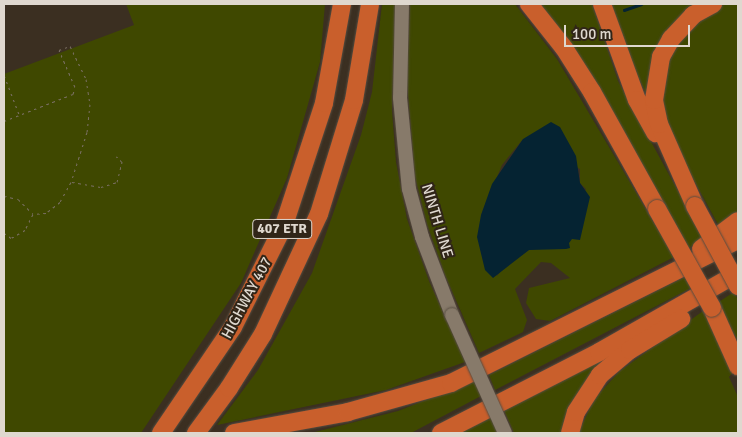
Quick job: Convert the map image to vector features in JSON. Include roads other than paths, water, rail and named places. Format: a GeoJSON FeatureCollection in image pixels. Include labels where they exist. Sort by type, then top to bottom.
{"type":"FeatureCollection","features":[{"type":"Feature","properties":{"kind":"highway","name":"HIGHWAY 407"},"geometry":{"type":"LineString","coordinates":[[162,432],[234,327],[284,225],[324,103],[342,4]]}},
{"type":"Feature","properties":{"kind":"highway","name":"HIGHWAY 407"},"geometry":{"type":"LineString","coordinates":[[200,428],[263,334],[319,214],[354,100],[370,4]]}},
{"type":"Feature","properties":{"kind":"highway"},"geometry":{"type":"LineString","coordinates":[[529,4],[564,48],[592,92],[731,342],[738,366]]}},
{"type":"Feature","properties":{"kind":"highway"},"geometry":{"type":"LineString","coordinates":[[570,433],[576,412],[600,375],[630,350],[738,284],[637,100],[602,4]]}},
{"type":"Feature","properties":{"kind":"highway"},"geometry":{"type":"LineString","coordinates":[[695,206],[660,124],[654,100],[661,57],[671,39],[693,14],[713,4]]}},
{"type":"Feature","properties":{"kind":"highway"},"geometry":{"type":"LineString","coordinates":[[654,284],[738,221]]}},
{"type":"Feature","properties":{"kind":"highway"},"geometry":{"type":"LineString","coordinates":[[234,433],[348,412],[451,383],[654,284],[738,240]]}},
{"type":"Feature","properties":{"kind":"highway"},"geometry":{"type":"LineString","coordinates":[[441,433],[599,352],[738,273]]}},
{"type":"Feature","properties":{"kind":"main road","name":"NINTH LINE"},"geometry":{"type":"LineString","coordinates":[[402,4],[400,98],[409,189],[422,237],[452,315],[505,433]]}},
{"type":"Feature","properties":{"kind":"water"},"geometry":{"type":"Polygon","coordinates":[[[551,122],[560,127],[576,156],[580,183],[590,197],[580,240],[572,239],[569,243],[570,248],[566,249],[529,250],[493,278],[485,270],[477,237],[481,215],[492,184],[523,139],[551,122]]]}},
{"type":"Feature","properties":{"kind":"waterway"},"geometry":{"type":"LineString","coordinates":[[624,10],[641,4]]}}]}
